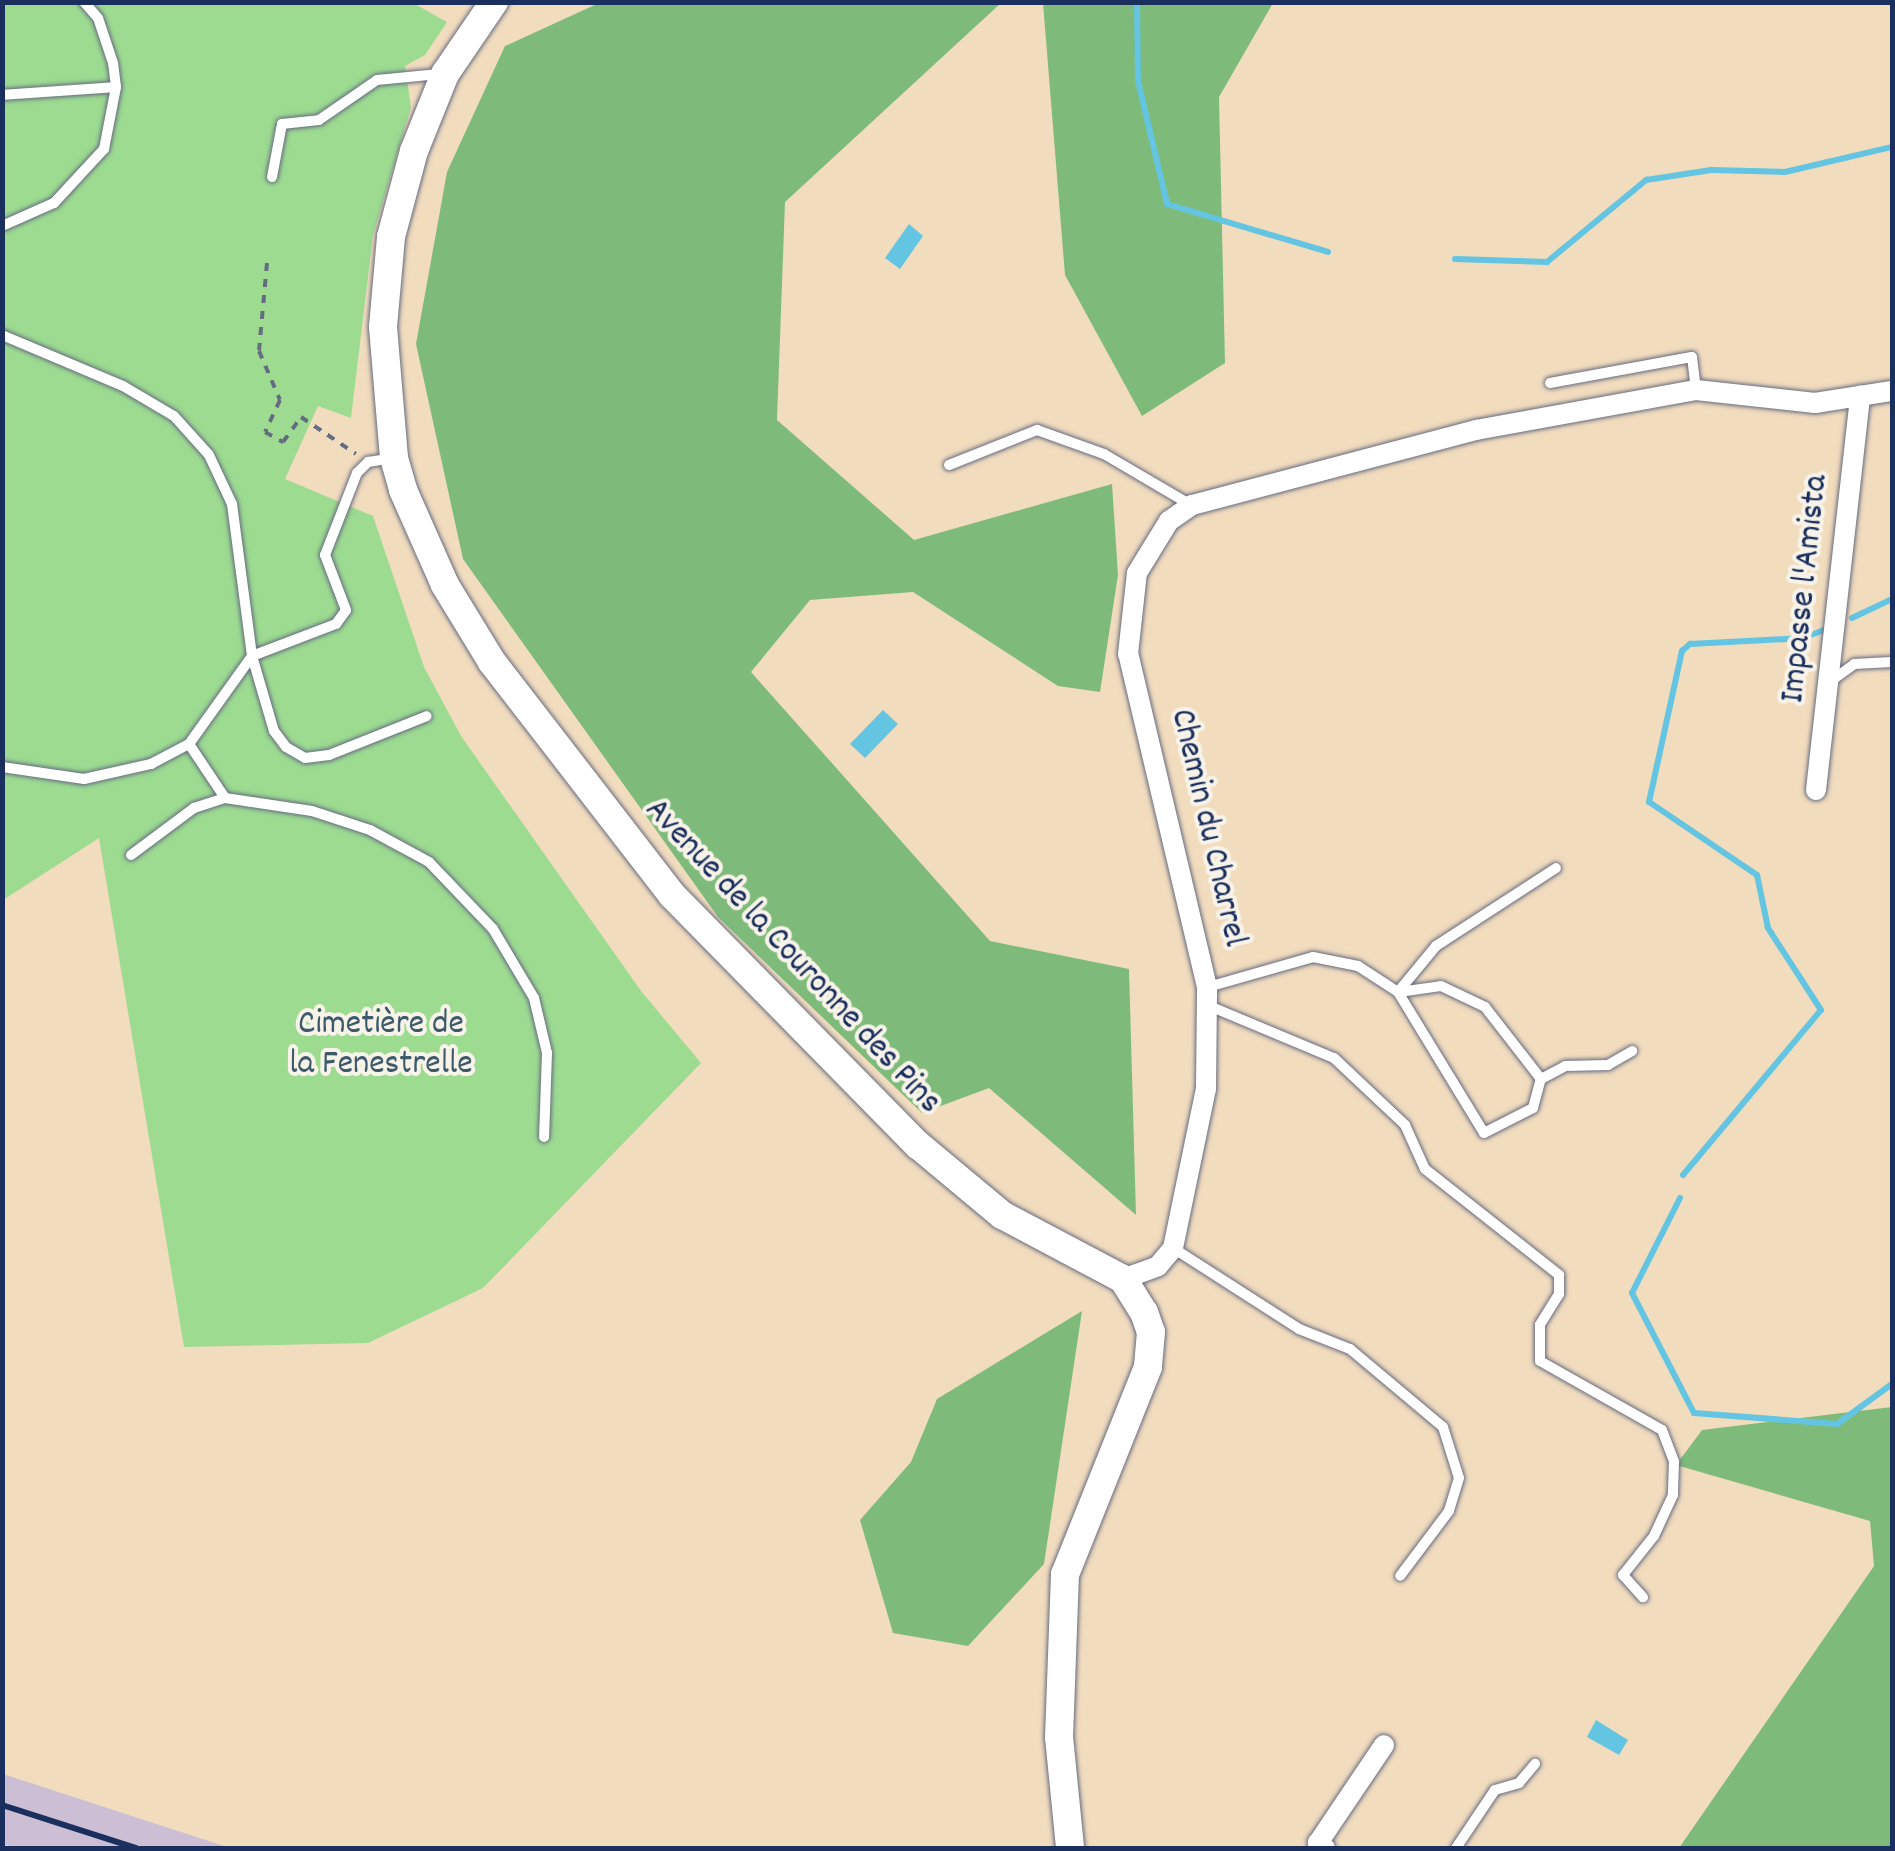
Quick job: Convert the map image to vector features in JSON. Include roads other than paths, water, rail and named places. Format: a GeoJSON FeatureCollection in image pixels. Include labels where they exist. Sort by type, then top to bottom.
{"type":"FeatureCollection","features":[{"type":"Feature","properties":{"kind":"street","name":"Avenue de la Couronne des Pins"},"geometry":{"type":"LineString","coordinates":[[494,2],[446,74],[414,151],[391,237],[383,327],[381,460],[446,586],[492,662],[672,895],[918,1145],[1002,1215],[1123,1279]]}},
{"type":"Feature","properties":{"kind":"street"},"geometry":{"type":"LineString","coordinates":[[1192,505],[1476,430],[1696,390],[1815,403],[1892,391]]}},
{"type":"Feature","properties":{"kind":"street","name":"Impasse l'Amista"},"geometry":{"type":"LineString","coordinates":[[1816,790],[1860,395]]}},
{"type":"Feature","properties":{"kind":"street","name":"Chemin du Charrel"},"geometry":{"type":"LineString","coordinates":[[1173,1248],[1206,1089],[1207,996],[1128,654],[1137,572],[1169,521],[1192,505]]}},
{"type":"Feature","properties":{"kind":"street"},"geometry":{"type":"LineString","coordinates":[[1070,1848],[1059,1737],[1065,1574],[1150,1352],[1144,1312],[1123,1279],[1158,1266],[1173,1248]]}},
{"type":"Feature","properties":{"kind":"street"},"geometry":{"type":"LineString","coordinates":[[1325,1848],[1318,1843],[1384,1745]]}},
{"type":"Feature","properties":{"kind":"lane"},"geometry":{"type":"LineString","coordinates":[[2,226],[54,203],[89,172],[104,149],[116,88],[109,42],[84,2]]}},
{"type":"Feature","properties":{"kind":"lane"},"geometry":{"type":"LineString","coordinates":[[272,177],[282,124],[319,120],[377,80],[446,74]]}},
{"type":"Feature","properties":{"kind":"lane"},"geometry":{"type":"LineString","coordinates":[[2,95],[116,88]]}},
{"type":"Feature","properties":{"kind":"lane"},"geometry":{"type":"LineString","coordinates":[[2,336],[123,386],[174,416],[209,455],[232,504],[252,656],[274,731],[305,758],[427,716]]}},
{"type":"Feature","properties":{"kind":"lane"},"geometry":{"type":"LineString","coordinates":[[1550,383],[1692,357],[1696,390]]}},
{"type":"Feature","properties":{"kind":"lane"},"geometry":{"type":"LineString","coordinates":[[949,465],[1037,430],[1104,454],[1192,505]]}},
{"type":"Feature","properties":{"kind":"lane"},"geometry":{"type":"LineString","coordinates":[[2,767],[84,779],[151,764],[189,744],[252,656],[336,624],[346,610],[324,554],[357,473],[381,460]]}},
{"type":"Feature","properties":{"kind":"lane"},"geometry":{"type":"LineString","coordinates":[[1830,682],[1854,664],[1892,662]]}},
{"type":"Feature","properties":{"kind":"lane"},"geometry":{"type":"LineString","coordinates":[[189,744],[225,798]]}},
{"type":"Feature","properties":{"kind":"lane"},"geometry":{"type":"LineString","coordinates":[[132,855],[194,808],[225,798],[312,811],[370,830],[458,885],[509,950],[534,998],[546,1053],[544,1138]]}},
{"type":"Feature","properties":{"kind":"lane"},"geometry":{"type":"LineString","coordinates":[[1398,992],[1436,946],[1556,868]]}},
{"type":"Feature","properties":{"kind":"lane"},"geometry":{"type":"LineString","coordinates":[[1207,996],[1312,957],[1335,958],[1398,992],[1484,1133],[1533,1108],[1541,1079],[1566,1066],[1608,1065],[1632,1051]]}},
{"type":"Feature","properties":{"kind":"lane"},"geometry":{"type":"LineString","coordinates":[[1398,992],[1441,986],[1486,1007],[1541,1079]]}},
{"type":"Feature","properties":{"kind":"lane"},"geometry":{"type":"LineString","coordinates":[[1207,996],[1334,1058],[1405,1125],[1425,1168],[1558,1275],[1559,1294],[1540,1324],[1540,1361],[1662,1430],[1674,1462],[1674,1495],[1654,1536],[1622,1575],[1642,1597]]}},
{"type":"Feature","properties":{"kind":"lane"},"geometry":{"type":"LineString","coordinates":[[1173,1248],[1299,1330],[1350,1349],[1443,1427],[1459,1478],[1449,1511],[1400,1576]]}},
{"type":"Feature","properties":{"kind":"lane"},"geometry":{"type":"LineString","coordinates":[[1456,1848],[1495,1790],[1519,1783],[1535,1764]]}},
{"type":"Feature","properties":{"kind":"water"},"geometry":{"type":"Polygon","coordinates":[[[909,224],[923,236],[900,269],[885,258],[909,224]]]}},
{"type":"Feature","properties":{"kind":"water"},"geometry":{"type":"Polygon","coordinates":[[[883,710],[898,724],[865,758],[850,744],[883,710]]]}},
{"type":"Feature","properties":{"kind":"water"},"geometry":{"type":"Polygon","coordinates":[[[1596,1720],[1628,1740],[1619,1755],[1587,1737],[1596,1720]]]}},
{"type":"Feature","properties":{"kind":"waterway"},"geometry":{"type":"LineString","coordinates":[[1137,2],[1138,81],[1167,204],[1328,252]]}},
{"type":"Feature","properties":{"kind":"waterway"},"geometry":{"type":"LineString","coordinates":[[1455,259],[1547,262],[1646,180],[1711,170],[1785,172],[1892,147]]}},
{"type":"Feature","properties":{"kind":"waterway"},"geometry":{"type":"LineString","coordinates":[[1852,618],[1892,599]]}},
{"type":"Feature","properties":{"kind":"waterway"},"geometry":{"type":"LineString","coordinates":[[1683,1175],[1821,1010],[1768,928],[1757,875],[1649,802],[1682,651],[1690,644],[1803,638],[1827,629]]}},
{"type":"Feature","properties":{"kind":"waterway"},"geometry":{"type":"LineString","coordinates":[[1680,1198],[1632,1293],[1694,1413],[1837,1424],[1892,1384]]}},
{"type":"Feature","properties":{"kind":"railway"},"geometry":{"type":"LineString","coordinates":[[2,1805],[136,1848]]}},
{"type":"Feature","properties":{"kind":"park label","name":"Cimetière de la Fenestrelle"},"geometry":{"type":"Point","coordinates":[381,1045]}}]}
